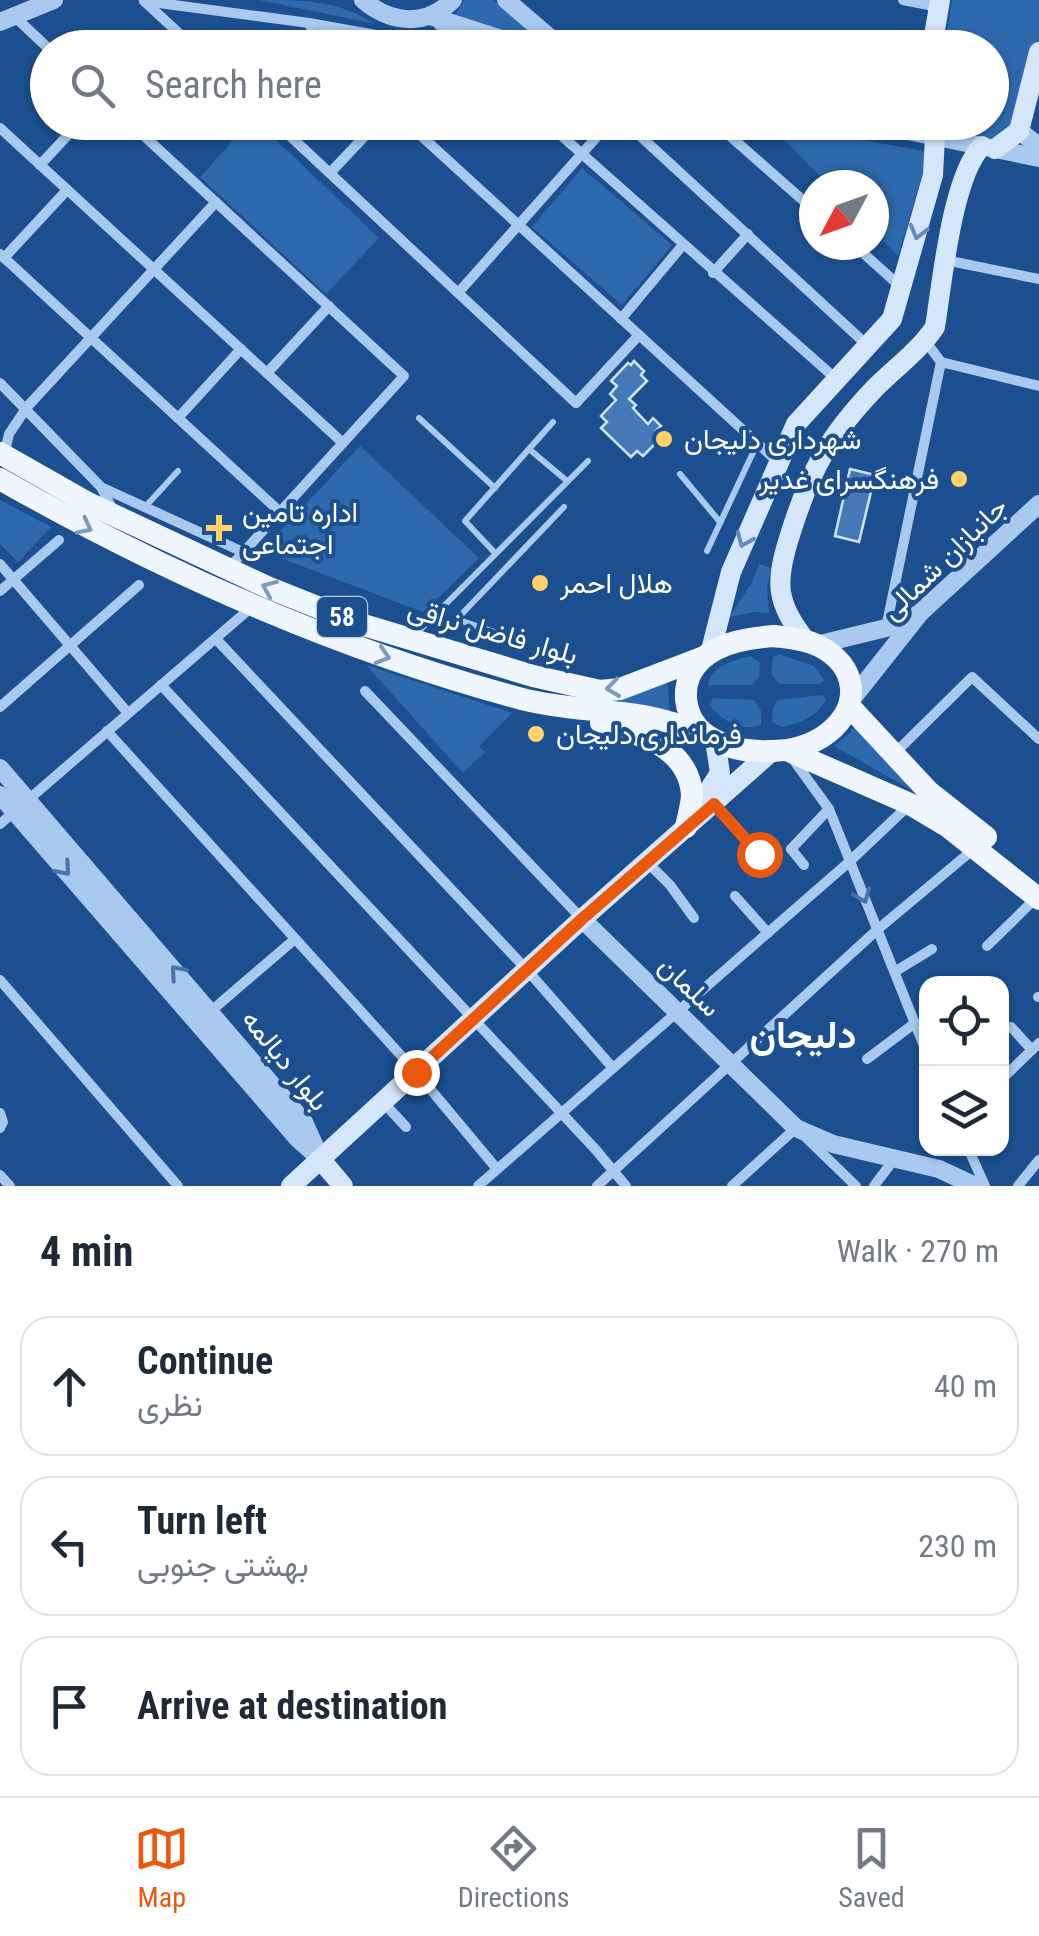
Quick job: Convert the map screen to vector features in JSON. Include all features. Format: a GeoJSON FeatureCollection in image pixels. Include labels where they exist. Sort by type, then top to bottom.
{"type":"FeatureCollection","features":[{"type":"Feature","properties":{"kind":"main road"},"geometry":{"type":"LineString","coordinates":[[935,30],[940,4]]}},
{"type":"Feature","properties":{"kind":"main road"},"geometry":{"type":"LineString","coordinates":[[1009,137],[1019,132],[1039,52]]}},
{"type":"Feature","properties":{"kind":"main road"},"geometry":{"type":"LineString","coordinates":[[707,655],[731,572],[796,424],[892,319],[933,175],[931,140]]}},
{"type":"Feature","properties":{"kind":"main road"},"geometry":{"type":"LineString","coordinates":[[1004,140],[973,156],[945,260],[935,328],[926,342],[874,389],[815,464],[782,559],[779,582],[784,612],[812,643],[833,655],[847,674],[851,704],[929,792],[1038,892]]}},
{"type":"Feature","properties":{"kind":"main road"},"geometry":{"type":"LineString","coordinates":[[840,372],[869,372],[874,389]]}},
{"type":"Feature","properties":{"kind":"main road","name":"بلوار فاضل نراقی"},"geometry":{"type":"LineString","coordinates":[[3,442],[117,517],[235,561],[358,623],[533,676],[600,691],[620,690],[707,655]]}},
{"type":"Feature","properties":{"kind":"main road","name":"بلوار فاضل نراقی"},"geometry":{"type":"LineString","coordinates":[[0,480],[105,536],[350,646],[526,700],[671,722],[711,738]]}},
{"type":"Feature","properties":{"kind":"main road"},"geometry":{"type":"LineString","coordinates":[[686,827],[720,773],[711,738],[687,710],[685,690],[692,669],[707,655],[751,638],[774,636],[812,643]]}},
{"type":"Feature","properties":{"kind":"main road"},"geometry":{"type":"LineString","coordinates":[[526,700],[650,737],[670,751],[685,771],[692,795],[686,827]]}},
{"type":"Feature","properties":{"kind":"main road"},"geometry":{"type":"LineString","coordinates":[[711,738],[748,751],[782,751],[818,740],[836,726],[851,704]]}},
{"type":"Feature","properties":{"kind":"main road"},"geometry":{"type":"LineString","coordinates":[[291,1186],[582,919],[686,827],[782,751]]}},
{"type":"Feature","properties":{"kind":"main road"},"geometry":{"type":"LineString","coordinates":[[782,751],[910,804],[1038,892]]}},
{"type":"Feature","properties":{"kind":"main road"},"geometry":{"type":"LineString","coordinates":[[321,1160],[342,1186]]}},
{"type":"Feature","properties":{"kind":"street"},"geometry":{"type":"LineString","coordinates":[[7,19],[54,0]]}},
{"type":"Feature","properties":{"kind":"street"},"geometry":{"type":"LineString","coordinates":[[144,0],[349,30]]}},
{"type":"Feature","properties":{"kind":"street"},"geometry":{"type":"LineString","coordinates":[[144,0],[175,30]]}},
{"type":"Feature","properties":{"kind":"street"},"geometry":{"type":"LineString","coordinates":[[362,0],[394,19],[412,20],[430,16],[453,0]]}},
{"type":"Feature","properties":{"kind":"street"},"geometry":{"type":"LineString","coordinates":[[506,0],[541,30]]}},
{"type":"Feature","properties":{"kind":"street"},"geometry":{"type":"LineString","coordinates":[[903,0],[940,4]]}},
{"type":"Feature","properties":{"kind":"street"},"geometry":{"type":"LineString","coordinates":[[430,16],[445,30]]}},
{"type":"Feature","properties":{"kind":"street"},"geometry":{"type":"LineString","coordinates":[[430,16],[474,30]]}},
{"type":"Feature","properties":{"kind":"street"},"geometry":{"type":"LineString","coordinates":[[7,19],[30,35]]}},
{"type":"Feature","properties":{"kind":"street"},"geometry":{"type":"LineString","coordinates":[[310,23],[312,30]]}},
{"type":"Feature","properties":{"kind":"street"},"geometry":{"type":"LineString","coordinates":[[0,128],[343,443]]}},
{"type":"Feature","properties":{"kind":"street"},"geometry":{"type":"LineString","coordinates":[[1019,132],[1039,146]]}},
{"type":"Feature","properties":{"kind":"street"},"geometry":{"type":"LineString","coordinates":[[40,166],[64,140]]}},
{"type":"Feature","properties":{"kind":"street"},"geometry":{"type":"LineString","coordinates":[[101,486],[235,561],[404,376],[148,140]]}},
{"type":"Feature","properties":{"kind":"street"},"geometry":{"type":"LineString","coordinates":[[294,140],[576,403],[639,335]]}},
{"type":"Feature","properties":{"kind":"street"},"geometry":{"type":"LineString","coordinates":[[330,173],[361,140]]}},
{"type":"Feature","properties":{"kind":"street"},"geometry":{"type":"LineString","coordinates":[[426,140],[778,462]]}},
{"type":"Feature","properties":{"kind":"street"},"geometry":{"type":"LineString","coordinates":[[565,140],[712,273],[840,372]]}},
{"type":"Feature","properties":{"kind":"street"},"geometry":{"type":"LineString","coordinates":[[458,293],[594,140]]}},
{"type":"Feature","properties":{"kind":"street"},"geometry":{"type":"LineString","coordinates":[[645,140],[868,344]]}},
{"type":"Feature","properties":{"kind":"street"},"geometry":{"type":"LineString","coordinates":[[734,140],[799,197]]}},
{"type":"Feature","properties":{"kind":"street"},"geometry":{"type":"LineString","coordinates":[[963,140],[1039,158]]}},
{"type":"Feature","properties":{"kind":"street"},"geometry":{"type":"LineString","coordinates":[[67,190],[2,256],[280,512]]}},
{"type":"Feature","properties":{"kind":"street"},"geometry":{"type":"LineString","coordinates":[[3,442],[27,407],[216,202]]}},
{"type":"Feature","properties":{"kind":"street"},"geometry":{"type":"LineString","coordinates":[[712,273],[748,234]]}},
{"type":"Feature","properties":{"kind":"street"},"geometry":{"type":"LineString","coordinates":[[621,318],[682,246]]}},
{"type":"Feature","properties":{"kind":"street"},"geometry":{"type":"LineString","coordinates":[[871,260],[902,288]]}},
{"type":"Feature","properties":{"kind":"street"},"geometry":{"type":"LineString","coordinates":[[945,260],[1039,280]]}},
{"type":"Feature","properties":{"kind":"street"},"geometry":{"type":"LineString","coordinates":[[267,373],[329,306]]}},
{"type":"Feature","properties":{"kind":"street"},"geometry":{"type":"LineString","coordinates":[[926,342],[941,362],[1039,386]]}},
{"type":"Feature","properties":{"kind":"street"},"geometry":{"type":"LineString","coordinates":[[178,418],[241,349]]}},
{"type":"Feature","properties":{"kind":"street"},"geometry":{"type":"LineString","coordinates":[[886,628],[941,362]]}},
{"type":"Feature","properties":{"kind":"street"},"geometry":{"type":"LineString","coordinates":[[0,383],[101,486],[117,517]]}},
{"type":"Feature","properties":{"kind":"street","name":"جانبازان شمالی"},"geometry":{"type":"LineString","coordinates":[[851,704],[921,612],[1039,504]]}},
{"type":"Feature","properties":{"kind":"street"},"geometry":{"type":"LineString","coordinates":[[0,591],[59,540]]}},
{"type":"Feature","properties":{"kind":"street"},"geometry":{"type":"LineString","coordinates":[[0,564],[128,713]]}},
{"type":"Feature","properties":{"kind":"street"},"geometry":{"type":"LineString","coordinates":[[0,707],[138,585]]}},
{"type":"Feature","properties":{"kind":"street"},"geometry":{"type":"LineString","coordinates":[[14,812],[254,606]]}},
{"type":"Feature","properties":{"kind":"street"},"geometry":{"type":"LineString","coordinates":[[812,643],[886,628],[921,612]]}},
{"type":"Feature","properties":{"kind":"street"},"geometry":{"type":"LineString","coordinates":[[216,639],[614,1068]]}},
{"type":"Feature","properties":{"kind":"street"},"geometry":{"type":"LineString","coordinates":[[894,754],[972,677],[1039,740]]}},
{"type":"Feature","properties":{"kind":"street"},"geometry":{"type":"LineString","coordinates":[[161,685],[626,1186]]}},
{"type":"Feature","properties":{"kind":"street"},"geometry":{"type":"LineString","coordinates":[[366,691],[582,919]]}},
{"type":"Feature","properties":{"kind":"street"},"geometry":{"type":"LineString","coordinates":[[108,732],[416,1072],[497,1170]]}},
{"type":"Feature","properties":{"kind":"street"},"geometry":{"type":"LineString","coordinates":[[782,751],[806,772],[829,809],[877,930],[919,1021]]}},
{"type":"Feature","properties":{"kind":"street","name":"بلوار دیالمه"},"geometry":{"type":"LineString","coordinates":[[0,768],[14,812],[211,1011],[308,1127],[321,1160]]}},
{"type":"Feature","properties":{"kind":"street","name":"بلوار دیالمه"},"geometry":{"type":"LineString","coordinates":[[0,795],[295,1137],[321,1160]]}},
{"type":"Feature","properties":{"kind":"street"},"geometry":{"type":"LineString","coordinates":[[714,804],[759,854]]}},
{"type":"Feature","properties":{"kind":"street"},"geometry":{"type":"LineString","coordinates":[[478,1186],[849,862],[910,804]]}},
{"type":"Feature","properties":{"kind":"street"},"geometry":{"type":"LineString","coordinates":[[804,865],[791,849],[829,809]]}},
{"type":"Feature","properties":{"kind":"street"},"geometry":{"type":"LineString","coordinates":[[597,1186],[877,930],[976,848]]}},
{"type":"Feature","properties":{"kind":"street"},"geometry":{"type":"LineString","coordinates":[[647,862],[694,918]]}},
{"type":"Feature","properties":{"kind":"street"},"geometry":{"type":"LineString","coordinates":[[987,946],[1038,892]]}},
{"type":"Feature","properties":{"kind":"street"},"geometry":{"type":"LineString","coordinates":[[735,896],[768,933]]}},
{"type":"Feature","properties":{"kind":"street","name":"سلمان"},"geometry":{"type":"LineString","coordinates":[[582,919],[796,1128],[833,1144],[939,1168],[974,1186]]}},
{"type":"Feature","properties":{"kind":"street"},"geometry":{"type":"LineString","coordinates":[[211,1011],[295,939]]}},
{"type":"Feature","properties":{"kind":"street"},"geometry":{"type":"LineString","coordinates":[[896,971],[932,949]]}},
{"type":"Feature","properties":{"kind":"street"},"geometry":{"type":"LineString","coordinates":[[0,980],[178,1186]]}},
{"type":"Feature","properties":{"kind":"street"},"geometry":{"type":"LineString","coordinates":[[867,1059],[919,1024]]}},
{"type":"Feature","properties":{"kind":"street"},"geometry":{"type":"LineString","coordinates":[[1009,1072],[1036,1047],[1011,1027]]}},
{"type":"Feature","properties":{"kind":"street"},"geometry":{"type":"LineString","coordinates":[[383,1102],[406,1127]]}},
{"type":"Feature","properties":{"kind":"street"},"geometry":{"type":"LineString","coordinates":[[0,1113],[0,1128]]}},
{"type":"Feature","properties":{"kind":"street"},"geometry":{"type":"LineString","coordinates":[[732,1186],[796,1128],[856,1186]]}},
{"type":"Feature","properties":{"kind":"street"},"geometry":{"type":"LineString","coordinates":[[972,1156],[985,1186]]}},
{"type":"Feature","properties":{"kind":"street"},"geometry":{"type":"LineString","coordinates":[[874,1186],[896,1157]]}},
{"type":"Feature","properties":{"kind":"street"},"geometry":{"type":"LineString","coordinates":[[1018,1186],[1039,1160]]}},
{"type":"Feature","properties":{"kind":"street"},"geometry":{"type":"LineString","coordinates":[[0,1175],[10,1186]]}},
{"type":"Feature","properties":{"kind":"lane"},"geometry":{"type":"LineString","coordinates":[[418,418],[494,488]]}},
{"type":"Feature","properties":{"kind":"lane"},"geometry":{"type":"LineString","coordinates":[[494,553],[465,521],[552,422]]}},
{"type":"Feature","properties":{"kind":"lane"},"geometry":{"type":"LineString","coordinates":[[707,551],[757,444]]}},
{"type":"Feature","properties":{"kind":"lane"},"geometry":{"type":"LineString","coordinates":[[529,449],[567,482]]}},
{"type":"Feature","properties":{"kind":"lane"},"geometry":{"type":"LineString","coordinates":[[421,642],[494,553],[588,461]]}},
{"type":"Feature","properties":{"kind":"lane"},"geometry":{"type":"LineString","coordinates":[[144,508],[178,471]]}},
{"type":"Feature","properties":{"kind":"lane"},"geometry":{"type":"LineString","coordinates":[[680,474],[720,522]]}},
{"type":"Feature","properties":{"kind":"lane"},"geometry":{"type":"LineString","coordinates":[[421,642],[458,620],[564,507]]}},
{"type":"Feature","properties":{"kind":"lane"},"geometry":{"type":"LineString","coordinates":[[458,620],[521,641]]}},
{"type":"Feature","properties":{"kind":"shaded area"},"geometry":{"type":"Polygon","coordinates":[[[259,0],[320,3],[376,24],[259,0]]]}},
{"type":"Feature","properties":{"kind":"shaded area"},"geometry":{"type":"Polygon","coordinates":[[[464,0],[493,0],[529,30],[504,30],[455,15],[464,0]]]}},
{"type":"Feature","properties":{"kind":"shaded area"},"geometry":{"type":"Polygon","coordinates":[[[952,0],[1039,0],[1039,43],[1019,127],[1009,133],[1009,30],[947,30],[952,0]]]}},
{"type":"Feature","properties":{"kind":"shaded area"},"geometry":{"type":"Polygon","coordinates":[[[234,140],[276,140],[379,238],[326,294],[200,177],[234,140]]]}},
{"type":"Feature","properties":{"kind":"shaded area"},"geometry":{"type":"Polygon","coordinates":[[[785,140],[862,140],[929,152],[898,256],[889,247],[889,170],[814,170],[785,140]]]}},
{"type":"Feature","properties":{"kind":"shaded area"},"geometry":{"type":"Polygon","coordinates":[[[582,168],[672,245],[622,305],[532,227],[582,168]]]}},
{"type":"Feature","properties":{"kind":"shaded area"},"geometry":{"type":"Polygon","coordinates":[[[360,446],[479,558],[423,612],[262,551],[360,446]]]}},
{"type":"Feature","properties":{"kind":"shaded area"},"geometry":{"type":"Polygon","coordinates":[[[0,500],[51,527],[18,562],[0,544],[0,500]]]}},
{"type":"Feature","properties":{"kind":"shaded area"},"geometry":{"type":"Polygon","coordinates":[[[759,564],[771,568],[767,588],[769,613],[729,617],[751,584],[759,564]]]}},
{"type":"Feature","properties":{"kind":"shaded area"},"geometry":{"type":"Polygon","coordinates":[[[779,654],[814,666],[824,680],[819,684],[779,684],[771,674],[773,657],[779,654]]]}},
{"type":"Feature","properties":{"kind":"shaded area"},"geometry":{"type":"Polygon","coordinates":[[[751,656],[760,663],[759,677],[752,685],[708,685],[719,668],[751,656]]]}},
{"type":"Feature","properties":{"kind":"shaded area"},"geometry":{"type":"Polygon","coordinates":[[[366,665],[512,713],[479,746],[485,752],[463,773],[366,665]]]}},
{"type":"Feature","properties":{"kind":"shaded area"},"geometry":{"type":"Polygon","coordinates":[[[667,676],[670,714],[552,692],[553,687],[667,676]]]}},
{"type":"Feature","properties":{"kind":"shaded area"},"geometry":{"type":"Polygon","coordinates":[[[822,695],[826,700],[807,718],[782,727],[772,722],[778,700],[822,695]]]}},
{"type":"Feature","properties":{"kind":"shaded area"},"geometry":{"type":"Polygon","coordinates":[[[713,698],[754,700],[761,711],[761,725],[739,726],[726,720],[710,705],[713,698]]]}},
{"type":"Feature","properties":{"kind":"shaded area"},"geometry":{"type":"Polygon","coordinates":[[[856,723],[924,797],[834,746],[856,723]]]}},
{"type":"Feature","properties":{"kind":"building"},"geometry":{"type":"Polygon","coordinates":[[[634,361],[647,381],[629,399],[648,424],[653,418],[661,426],[656,431],[662,437],[643,456],[637,451],[631,457],[601,428],[607,422],[601,416],[616,400],[610,394],[617,386],[611,381],[634,361]]]}},
{"type":"Feature","properties":{"kind":"building"},"geometry":{"type":"Polygon","coordinates":[[[850,469],[875,475],[859,542],[835,536],[850,469]]]}},
{"type":"Feature","properties":{"kind":"place","name":"شهرداری دلیجان"},"geometry":{"type":"Point","coordinates":[664,439]}},
{"type":"Feature","properties":{"kind":"place","name":"فرهنگسرای غدیر"},"geometry":{"type":"Point","coordinates":[959,479]}},
{"type":"Feature","properties":{"kind":"place","name":"اداره تامین اجتماعی"},"geometry":{"type":"Point","coordinates":[219,528]}},
{"type":"Feature","properties":{"kind":"place","name":"هلال احمر"},"geometry":{"type":"Point","coordinates":[540,583]}},
{"type":"Feature","properties":{"kind":"place","name":"فرمانداری دلیجان"},"geometry":{"type":"Point","coordinates":[536,734]}},
{"type":"Feature","properties":{"kind":"district","name":"دلیجان"},"geometry":{"type":"Point","coordinates":[803,1035]}},
{"type":"Feature","properties":{"kind":"route"},"geometry":{"type":"LineString","coordinates":[[416,1072],[714,804],[759,854]]}}]}
